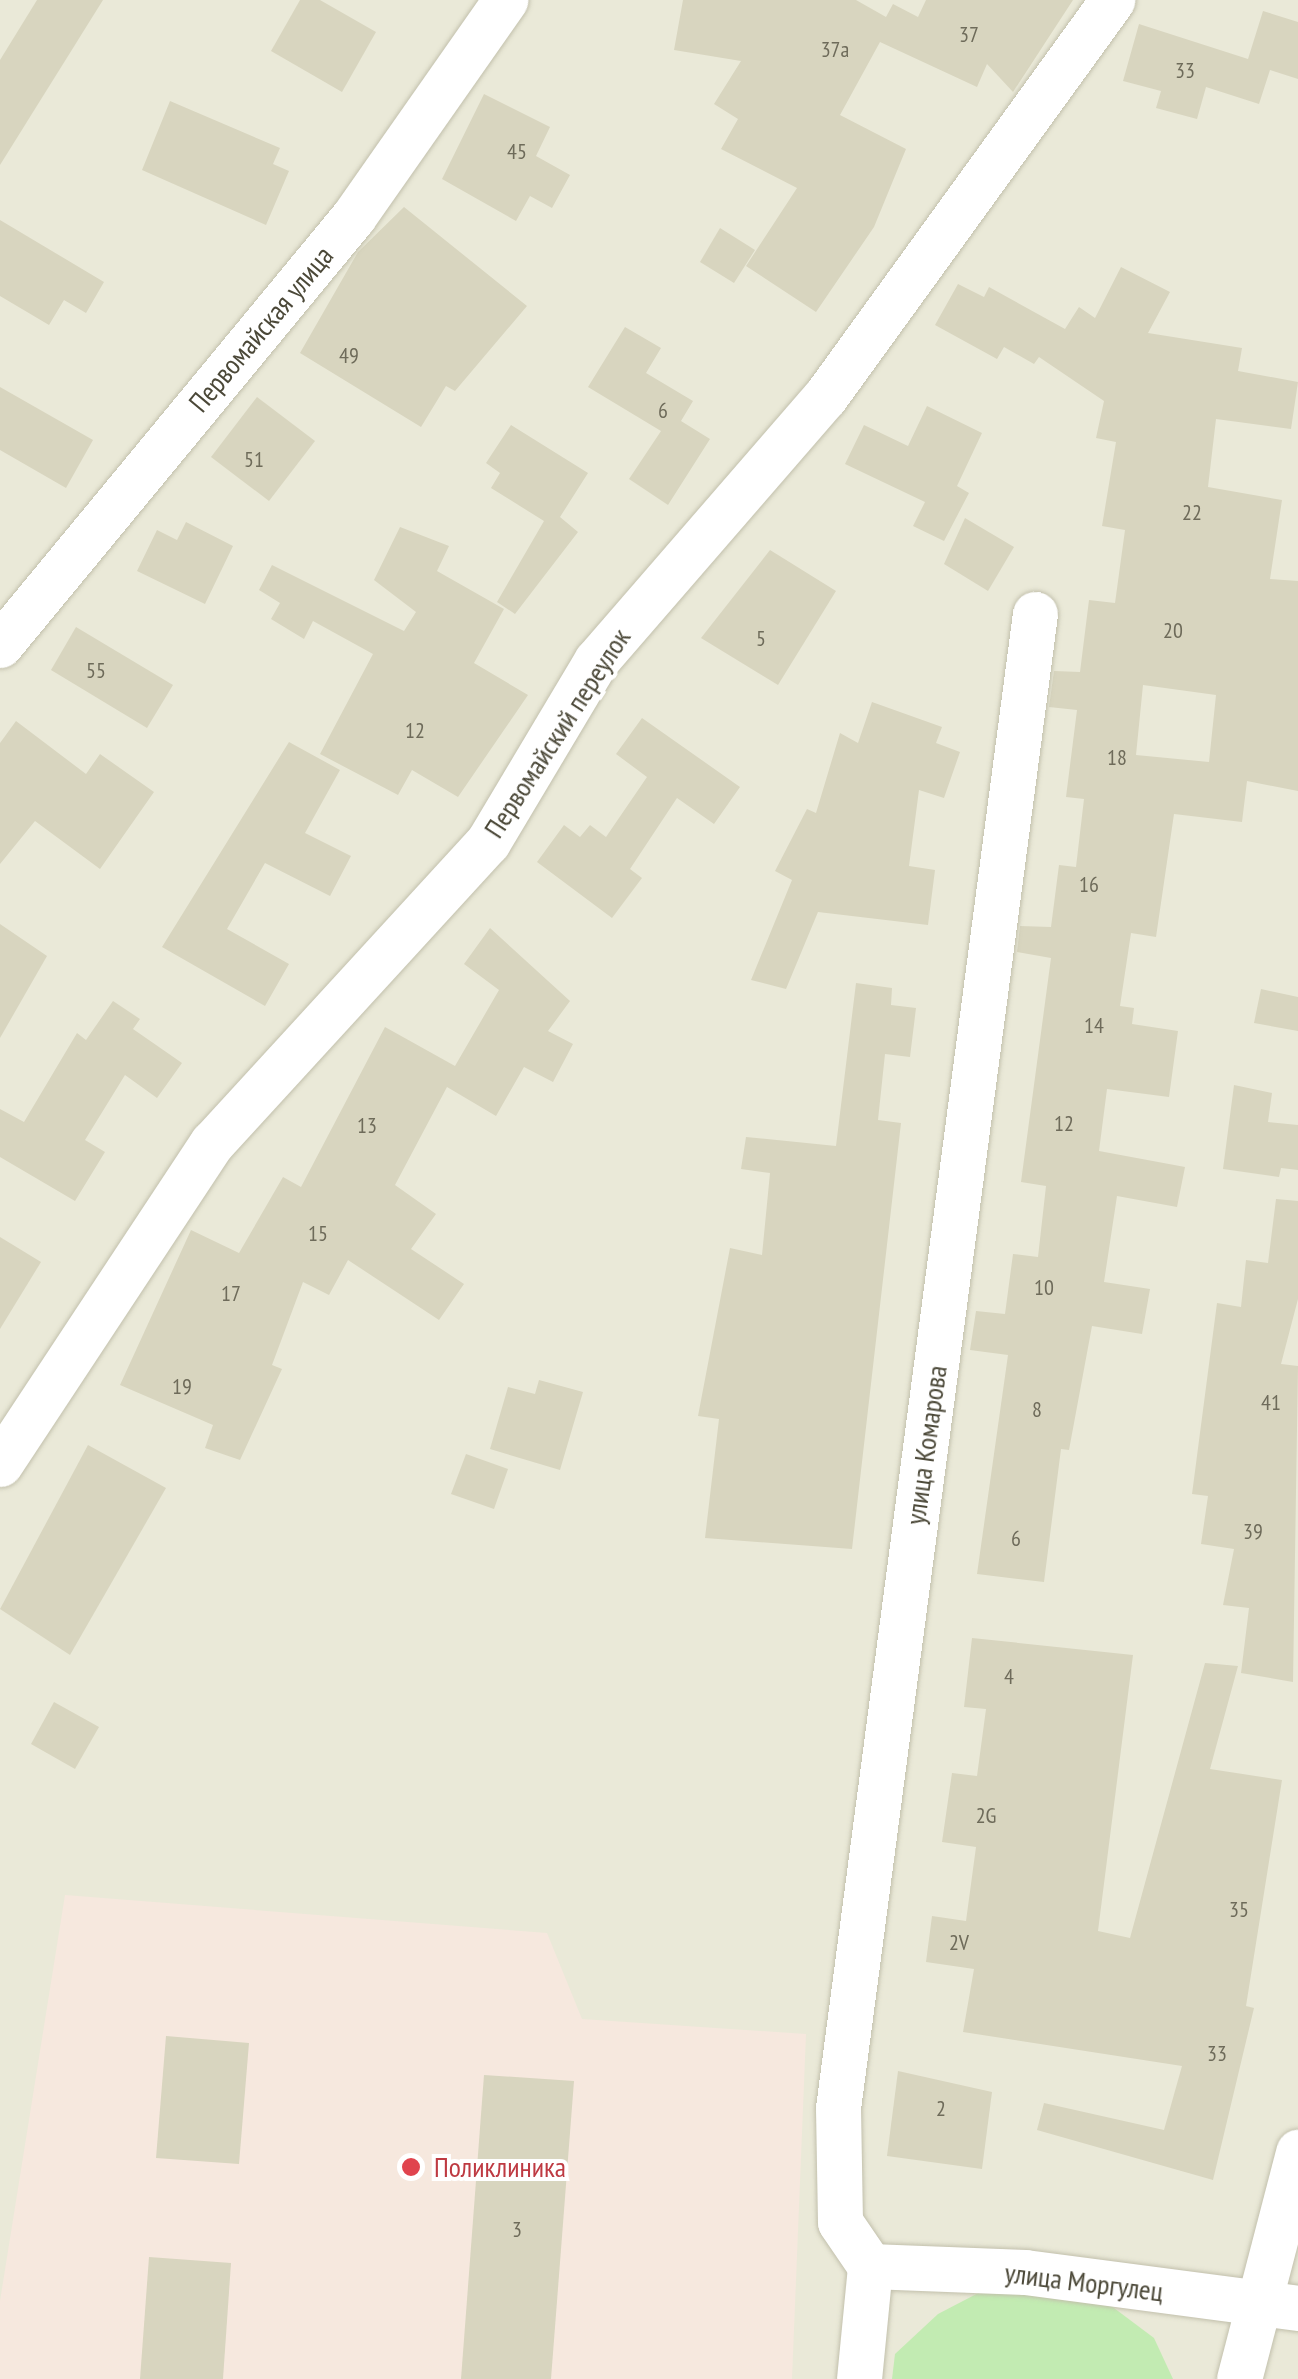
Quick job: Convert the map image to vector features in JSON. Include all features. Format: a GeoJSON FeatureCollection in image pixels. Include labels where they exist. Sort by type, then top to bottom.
{"type":"FeatureCollection","features":[{"type":"Feature","properties":{"kind":"street","name":"Первомайская улица"},"geometry":{"type":"LineString","coordinates":[[0,645],[354,216],[505,0]]}},
{"type":"Feature","properties":{"kind":"street","name":"Первомайский переулок"},"geometry":{"type":"LineString","coordinates":[[0,1464],[200,1159],[488,842],[596,660],[825,398],[1112,0]]}},
{"type":"Feature","properties":{"kind":"street","name":"улица Комарова"},"geometry":{"type":"LineString","coordinates":[[870,2266],[840,2222],[838,2108],[1035,614]]}},
{"type":"Feature","properties":{"kind":"street"},"geometry":{"type":"LineString","coordinates":[[1239,2379],[1277,2307],[1298,2152]]}},
{"type":"Feature","properties":{"kind":"street","name":"улица Моргулец"},"geometry":{"type":"LineString","coordinates":[[870,2266],[1025,2272],[1277,2307]]}},
{"type":"Feature","properties":{"kind":"street"},"geometry":{"type":"LineString","coordinates":[[859,2379],[870,2266]]}},
{"type":"Feature","properties":{"kind":"shaded area"},"geometry":{"type":"Polygon","coordinates":[[[0,0],[1298,0],[1298,2379],[0,2379],[0,0]]]}},
{"type":"Feature","properties":{"kind":"shaded area","name":"Поликлиника"},"geometry":{"type":"Polygon","coordinates":[[[65,1895],[547,1933],[582,2019],[806,2034],[792,2379],[0,2379],[0,2301],[65,1895]]]}},
{"type":"Feature","properties":{"kind":"green space"},"geometry":{"type":"Polygon","coordinates":[[[986,2289],[1098,2296],[1154,2338],[1173,2379],[892,2379],[895,2354],[938,2314],[986,2289]]]}},
{"type":"Feature","properties":{"kind":"building"},"geometry":{"type":"Polygon","coordinates":[[[37,0],[103,0],[0,165],[0,60],[37,0]]]}},
{"type":"Feature","properties":{"kind":"building"},"geometry":{"type":"Polygon","coordinates":[[[300,0],[320,0],[376,32],[342,92],[271,51],[300,0]]]}},
{"type":"Feature","properties":{"kind":"building"},"geometry":{"type":"Polygon","coordinates":[[[683,0],[856,0],[886,17],[893,4],[918,17],[926,0],[1073,0],[1013,92],[987,64],[977,87],[880,42],[840,115],[906,149],[874,227],[816,312],[746,266],[797,188],[721,149],[738,119],[714,104],[741,61],[674,50],[683,0]]]}},
{"type":"Feature","properties":{"kind":"building"},"geometry":{"type":"Polygon","coordinates":[[[1263,11],[1298,22],[1298,79],[1270,70],[1259,104],[1206,87],[1197,119],[1156,108],[1161,91],[1123,81],[1139,24],[1248,59],[1263,11]]]}},
{"type":"Feature","properties":{"kind":"building"},"geometry":{"type":"Polygon","coordinates":[[[484,94],[550,127],[536,156],[570,175],[552,208],[530,196],[516,221],[442,179],[484,94]]]}},
{"type":"Feature","properties":{"kind":"building"},"geometry":{"type":"Polygon","coordinates":[[[170,101],[280,148],[273,164],[289,171],[266,225],[142,170],[170,101]]]}},
{"type":"Feature","properties":{"kind":"building"},"geometry":{"type":"Polygon","coordinates":[[[404,207],[527,306],[455,391],[446,386],[421,427],[300,353],[358,252],[404,207]]]}},
{"type":"Feature","properties":{"kind":"building"},"geometry":{"type":"Polygon","coordinates":[[[0,220],[104,282],[86,313],[64,300],[49,325],[0,296],[0,220]]]}},
{"type":"Feature","properties":{"kind":"building"},"geometry":{"type":"Polygon","coordinates":[[[720,228],[755,250],[734,283],[700,262],[720,228]]]}},
{"type":"Feature","properties":{"kind":"building"},"geometry":{"type":"Polygon","coordinates":[[[1121,267],[1170,292],[1148,333],[1242,348],[1238,371],[1298,382],[1291,429],[1216,419],[1208,487],[1282,500],[1270,579],[1298,581],[1298,791],[1247,781],[1242,822],[1174,814],[1156,937],[1131,933],[1120,1006],[1134,1008],[1132,1024],[1178,1031],[1169,1097],[1107,1089],[1099,1151],[1185,1167],[1177,1207],[1117,1196],[1104,1282],[1150,1289],[1142,1334],[1092,1326],[1069,1450],[1061,1449],[1044,1582],[977,1574],[1008,1355],[970,1350],[976,1311],[1005,1314],[1013,1254],[1038,1257],[1046,1186],[1021,1182],[1051,958],[1017,952],[1020,926],[1051,927],[1059,865],[1076,867],[1084,799],[1066,797],[1077,710],[1049,707],[1054,671],[1080,672],[1089,600],[1115,603],[1125,530],[1102,526],[1116,442],[1096,438],[1104,401],[1039,357],[1034,364],[1004,347],[997,359],[935,325],[958,284],[984,297],[989,287],[1065,329],[1079,307],[1095,318],[1121,267]],[[1143,685],[1136,755],[1209,762],[1216,695],[1143,685]]]}},
{"type":"Feature","properties":{"kind":"building"},"geometry":{"type":"Polygon","coordinates":[[[625,327],[661,348],[646,373],[693,401],[681,421],[710,439],[668,505],[629,479],[661,431],[588,387],[625,327]]]}},
{"type":"Feature","properties":{"kind":"building"},"geometry":{"type":"Polygon","coordinates":[[[0,387],[93,440],[66,488],[0,450],[0,387]]]}},
{"type":"Feature","properties":{"kind":"building"},"geometry":{"type":"Polygon","coordinates":[[[257,397],[315,441],[269,501],[211,457],[257,397]]]}},
{"type":"Feature","properties":{"kind":"building"},"geometry":{"type":"Polygon","coordinates":[[[927,406],[982,433],[957,486],[969,493],[944,541],[913,526],[925,502],[845,464],[864,425],[908,446],[927,406]]]}},
{"type":"Feature","properties":{"kind":"building"},"geometry":{"type":"Polygon","coordinates":[[[511,425],[588,473],[560,517],[578,532],[515,614],[497,602],[544,521],[491,488],[500,473],[486,463],[511,425]]]}},
{"type":"Feature","properties":{"kind":"building"},"geometry":{"type":"Polygon","coordinates":[[[965,518],[1014,547],[988,591],[944,564],[965,518]]]}},
{"type":"Feature","properties":{"kind":"building"},"geometry":{"type":"Polygon","coordinates":[[[186,522],[233,546],[205,604],[137,571],[157,530],[177,540],[186,522]]]}},
{"type":"Feature","properties":{"kind":"building"},"geometry":{"type":"Polygon","coordinates":[[[400,527],[449,546],[437,571],[504,609],[474,663],[528,695],[458,797],[412,770],[398,795],[320,754],[373,654],[313,621],[304,639],[271,619],[280,603],[259,590],[272,565],[404,631],[416,612],[374,580],[400,527]]]}},
{"type":"Feature","properties":{"kind":"building"},"geometry":{"type":"Polygon","coordinates":[[[770,550],[836,591],[778,685],[701,638],[770,550]]]}},
{"type":"Feature","properties":{"kind":"building"},"geometry":{"type":"Polygon","coordinates":[[[76,627],[173,685],[147,728],[51,670],[76,627]]]}},
{"type":"Feature","properties":{"kind":"building"},"geometry":{"type":"Polygon","coordinates":[[[872,702],[942,727],[936,743],[960,752],[944,798],[919,790],[909,866],[935,870],[928,925],[818,912],[786,989],[751,980],[792,880],[775,871],[807,809],[816,813],[840,733],[858,743],[872,702]]]}},
{"type":"Feature","properties":{"kind":"building"},"geometry":{"type":"Polygon","coordinates":[[[642,718],[740,787],[714,824],[677,798],[630,869],[642,878],[612,918],[537,862],[564,825],[580,837],[590,825],[606,837],[647,777],[616,754],[642,718]]]}},
{"type":"Feature","properties":{"kind":"building"},"geometry":{"type":"Polygon","coordinates":[[[16,721],[86,774],[100,754],[154,792],[100,869],[35,821],[0,864],[0,743],[16,721]]]}},
{"type":"Feature","properties":{"kind":"building"},"geometry":{"type":"Polygon","coordinates":[[[289,742],[340,770],[305,833],[351,856],[330,896],[265,863],[227,929],[289,964],[265,1006],[162,947],[289,742]]]}},
{"type":"Feature","properties":{"kind":"building"},"geometry":{"type":"Polygon","coordinates":[[[0,924],[47,956],[0,1038],[0,924]]]}},
{"type":"Feature","properties":{"kind":"building"},"geometry":{"type":"Polygon","coordinates":[[[490,928],[570,1001],[548,1031],[573,1044],[553,1082],[524,1067],[496,1116],[447,1087],[395,1185],[436,1214],[411,1249],[464,1284],[439,1320],[348,1260],[329,1295],[303,1282],[272,1365],[282,1369],[240,1460],[205,1448],[213,1425],[120,1385],[191,1230],[239,1253],[283,1177],[301,1187],[385,1027],[455,1066],[499,990],[464,964],[490,928]]]}},
{"type":"Feature","properties":{"kind":"building"},"geometry":{"type":"Polygon","coordinates":[[[856,983],[892,988],[891,1005],[916,1008],[910,1057],[885,1054],[878,1120],[901,1123],[852,1549],[705,1538],[719,1419],[698,1416],[730,1248],[762,1255],[770,1173],[741,1169],[746,1137],[836,1146],[856,983]]]}},
{"type":"Feature","properties":{"kind":"building"},"geometry":{"type":"Polygon","coordinates":[[[1261,989],[1298,997],[1298,1031],[1254,1023],[1261,989]]]}},
{"type":"Feature","properties":{"kind":"building"},"geometry":{"type":"Polygon","coordinates":[[[113,1001],[140,1019],[133,1029],[182,1063],[157,1098],[125,1075],[85,1140],[105,1152],[75,1201],[0,1157],[0,1109],[24,1122],[77,1033],[86,1040],[113,1001]]]}},
{"type":"Feature","properties":{"kind":"building"},"geometry":{"type":"Polygon","coordinates":[[[1234,1085],[1272,1093],[1268,1122],[1298,1125],[1298,1170],[1281,1168],[1279,1177],[1223,1169],[1234,1085]]]}},
{"type":"Feature","properties":{"kind":"building"},"geometry":{"type":"Polygon","coordinates":[[[1276,1199],[1298,1201],[1298,1299],[1281,1364],[1298,1366],[1293,1682],[1241,1673],[1249,1608],[1223,1605],[1234,1549],[1201,1544],[1208,1496],[1192,1494],[1217,1303],[1241,1307],[1246,1260],[1268,1263],[1276,1199]]]}},
{"type":"Feature","properties":{"kind":"building"},"geometry":{"type":"Polygon","coordinates":[[[0,1237],[41,1262],[0,1329],[0,1237]]]}},
{"type":"Feature","properties":{"kind":"building"},"geometry":{"type":"Polygon","coordinates":[[[539,1380],[583,1392],[560,1470],[490,1449],[508,1387],[535,1394],[539,1380]]]}},
{"type":"Feature","properties":{"kind":"building"},"geometry":{"type":"Polygon","coordinates":[[[88,1445],[166,1488],[70,1655],[0,1609],[88,1445]]]}},
{"type":"Feature","properties":{"kind":"building"},"geometry":{"type":"Polygon","coordinates":[[[466,1454],[508,1469],[494,1509],[451,1494],[466,1454]]]}},
{"type":"Feature","properties":{"kind":"building"},"geometry":{"type":"Polygon","coordinates":[[[972,1638],[1133,1655],[1098,1931],[1130,1938],[1205,1663],[1238,1666],[1210,1769],[1282,1780],[1246,2006],[1254,2008],[1213,2180],[1037,2130],[1044,2103],[1164,2130],[1182,2066],[963,2032],[974,1969],[926,1962],[932,1916],[966,1921],[976,1847],[942,1842],[952,1773],[977,1776],[986,1709],[964,1707],[972,1638]]]}},
{"type":"Feature","properties":{"kind":"building"},"geometry":{"type":"Polygon","coordinates":[[[54,1702],[99,1727],[75,1769],[31,1744],[54,1702]]]}},
{"type":"Feature","properties":{"kind":"building"},"geometry":{"type":"Polygon","coordinates":[[[166,2036],[249,2043],[239,2164],[156,2158],[166,2036]]]}},
{"type":"Feature","properties":{"kind":"building"},"geometry":{"type":"Polygon","coordinates":[[[898,2071],[992,2092],[982,2169],[887,2156],[898,2071]]]}},
{"type":"Feature","properties":{"kind":"building"},"geometry":{"type":"Polygon","coordinates":[[[484,2075],[574,2081],[551,2379],[461,2379],[484,2075]]]}},
{"type":"Feature","properties":{"kind":"building"},"geometry":{"type":"Polygon","coordinates":[[[149,2257],[231,2263],[223,2379],[140,2379],[149,2257]]]}},
{"type":"Feature","properties":{"kind":"place","name":"Поликлиника"},"geometry":{"type":"Point","coordinates":[411,2167]}}]}
